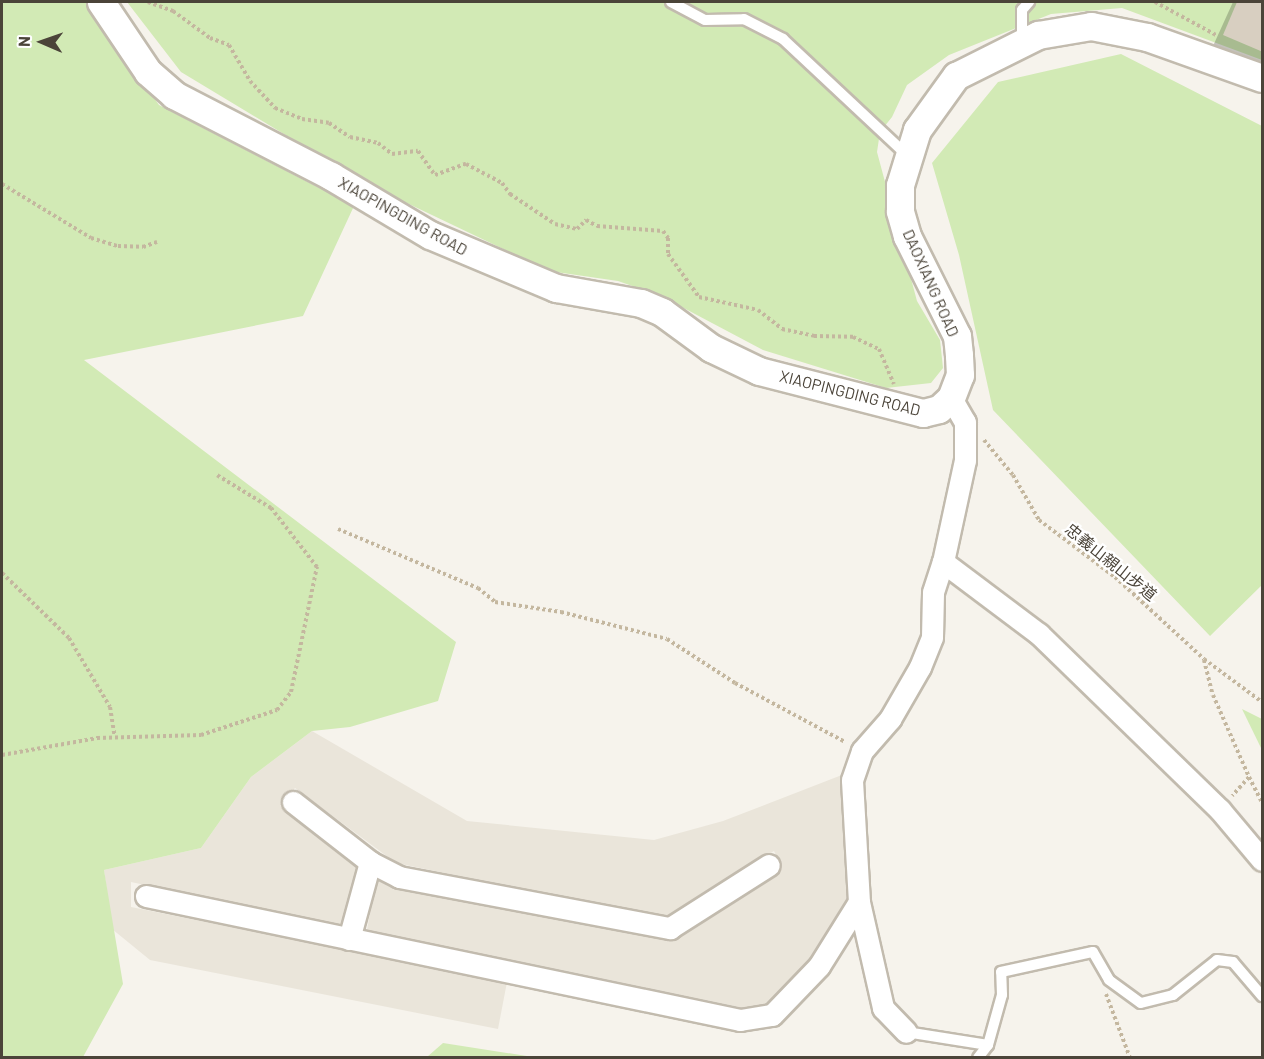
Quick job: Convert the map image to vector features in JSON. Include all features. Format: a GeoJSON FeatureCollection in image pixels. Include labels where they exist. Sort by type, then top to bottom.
{"type":"FeatureCollection","features":[{"type":"Feature","properties":{"kind":"street","name":"XIAOPINGDING ROAD"},"geometry":{"type":"LineString","coordinates":[[101,2],[148,72],[174,95],[331,176],[430,235],[556,288],[641,303],[662,312],[711,348],[759,371],[923,413],[939,409],[951,398]]}},
{"type":"Feature","properties":{"kind":"street","name":"DAOXIANG ROAD"},"geometry":{"type":"LineString","coordinates":[[951,398],[960,375],[957,336],[908,236],[900,211],[900,185],[907,155],[922,121],[956,76],[1022,42],[1068,28],[1122,30],[1263,78]]}},
{"type":"Feature","properties":{"kind":"street"},"geometry":{"type":"LineString","coordinates":[[906,1032],[883,1008],[859,902],[852,780],[861,751],[890,719],[921,666],[932,637],[933,592],[943,562],[965,460],[965,422],[951,398]]}},
{"type":"Feature","properties":{"kind":"street"},"geometry":{"type":"LineString","coordinates":[[943,562],[1039,634],[1220,810],[1263,860]]}},
{"type":"Feature","properties":{"kind":"street"},"geometry":{"type":"LineString","coordinates":[[293,802],[370,862],[399,877],[670,928],[769,865]]}},
{"type":"Feature","properties":{"kind":"street"},"geometry":{"type":"LineString","coordinates":[[349,939],[370,862]]}},
{"type":"Feature","properties":{"kind":"street"},"geometry":{"type":"LineString","coordinates":[[146,896],[740,1020],[772,1015],[819,966],[859,902]]}},
{"type":"Feature","properties":{"kind":"lane"},"geometry":{"type":"LineString","coordinates":[[671,2],[705,20],[744,19],[783,39],[907,155]]}},
{"type":"Feature","properties":{"kind":"lane"},"geometry":{"type":"LineString","coordinates":[[1022,42],[1022,10],[1029,2]]}},
{"type":"Feature","properties":{"kind":"lane"},"geometry":{"type":"LineString","coordinates":[[978,1058],[988,1045],[1002,995],[1001,972],[1093,952],[1109,980],[1141,1003],[1173,995],[1217,960],[1233,962],[1255,983],[1263,996]]}},
{"type":"Feature","properties":{"kind":"lane"},"geometry":{"type":"LineString","coordinates":[[906,1032],[988,1045]]}},
{"type":"Feature","properties":{"kind":"path"},"geometry":{"type":"LineString","coordinates":[[151,2],[173,11],[210,38],[229,45],[250,81],[275,108],[302,119],[329,123],[350,137],[378,143],[392,154],[418,151],[435,175],[466,164],[502,183],[510,194],[555,224],[577,229],[586,220],[597,226],[663,231],[668,238],[668,254],[699,297],[758,310],[782,329],[814,336],[853,337],[879,349],[905,409]]}},
{"type":"Feature","properties":{"kind":"path"},"geometry":{"type":"LineString","coordinates":[[1155,2],[1198,28],[1225,38]]}},
{"type":"Feature","properties":{"kind":"path"},"geometry":{"type":"LineString","coordinates":[[2,184],[91,238],[118,246],[143,247],[157,242]]}},
{"type":"Feature","properties":{"kind":"path","name":"忠義山親山步道"},"geometry":{"type":"LineString","coordinates":[[965,422],[1012,475],[1039,520],[1115,577],[1204,659],[1263,702]]}},
{"type":"Feature","properties":{"kind":"path"},"geometry":{"type":"LineString","coordinates":[[2,755],[115,737],[201,735],[277,710],[291,692],[317,567],[271,508],[217,475]]}},
{"type":"Feature","properties":{"kind":"path"},"geometry":{"type":"LineString","coordinates":[[338,529],[478,588],[495,602],[561,612],[667,639],[735,683],[861,751]]}},
{"type":"Feature","properties":{"kind":"path"},"geometry":{"type":"LineString","coordinates":[[2,573],[69,638],[110,706],[115,737]]}},
{"type":"Feature","properties":{"kind":"path"},"geometry":{"type":"LineString","coordinates":[[1204,659],[1213,695],[1249,777],[1263,802]]}},
{"type":"Feature","properties":{"kind":"path"},"geometry":{"type":"LineString","coordinates":[[1220,810],[1249,777]]}},
{"type":"Feature","properties":{"kind":"path"},"geometry":{"type":"LineString","coordinates":[[1109,980],[1106,997],[1130,1058]]}},
{"type":"Feature","properties":{"kind":"shaded area"},"geometry":{"type":"Polygon","coordinates":[[[312,731],[467,821],[654,840],[723,821],[847,773],[850,866],[845,907],[822,946],[770,1004],[748,1009],[367,930],[376,879],[661,937],[688,930],[782,868],[774,851],[663,918],[396,863],[295,788],[280,806],[360,865],[341,927],[131,882],[131,907],[507,982],[498,1029],[150,960],[112,929],[104,870],[201,848],[251,777],[312,731]]]}},
{"type":"Feature","properties":{"kind":"green space"},"geometry":{"type":"Polygon","coordinates":[[[2,2],[87,2],[159,105],[354,206],[303,316],[84,360],[456,642],[438,701],[350,727],[312,731],[251,777],[201,848],[104,870],[123,984],[83,1057],[2,1058],[2,2]]]}},
{"type":"Feature","properties":{"kind":"green space"},"geometry":{"type":"Polygon","coordinates":[[[127,2],[1262,2],[1262,60],[1122,8],[1051,14],[949,55],[907,85],[892,117],[880,132],[877,152],[917,301],[940,340],[943,368],[931,383],[886,388],[763,350],[661,296],[618,281],[549,271],[367,184],[181,72],[127,2]]]}},
{"type":"Feature","properties":{"kind":"green space"},"geometry":{"type":"Polygon","coordinates":[[[1121,54],[1262,126],[1262,585],[1210,636],[993,410],[959,255],[932,163],[998,82],[1121,54]]]}},
{"type":"Feature","properties":{"kind":"green space"},"geometry":{"type":"Polygon","coordinates":[[[1242,709],[1262,719],[1262,750],[1242,709]]]}},
{"type":"Feature","properties":{"kind":"green space"},"geometry":{"type":"Polygon","coordinates":[[[443,1043],[533,1057],[427,1057],[443,1043]]]}},
{"type":"Feature","properties":{"kind":"building"},"geometry":{"type":"Polygon","coordinates":[[[1237,2],[1263,2],[1263,52],[1223,35],[1237,2]]]}}]}
